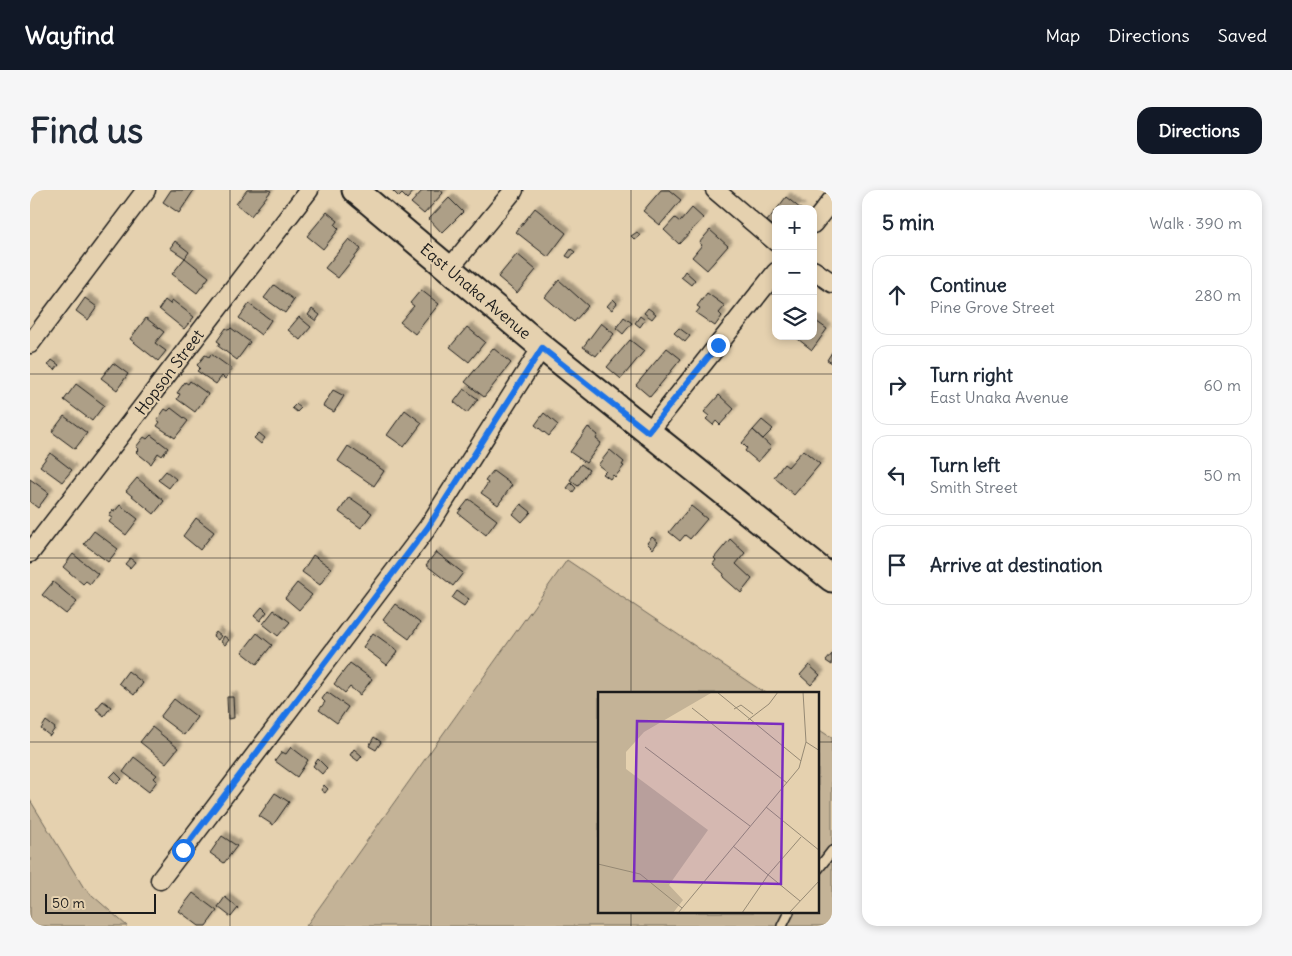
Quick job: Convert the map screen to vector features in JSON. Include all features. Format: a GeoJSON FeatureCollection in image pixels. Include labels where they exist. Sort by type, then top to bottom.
{"type":"FeatureCollection","features":[{"type":"Feature","properties":{"kind":"main road","name":"East Unaka Avenue"},"geometry":{"type":"LineString","coordinates":[[355,190],[542,348],[832,579]]}},
{"type":"Feature","properties":{"kind":"street"},"geometry":{"type":"LineString","coordinates":[[30,344],[146,190]]}},
{"type":"Feature","properties":{"kind":"street","name":"Hopson Street"},"geometry":{"type":"LineString","coordinates":[[30,553],[308,190]]}},
{"type":"Feature","properties":{"kind":"street"},"geometry":{"type":"LineString","coordinates":[[450,269],[514,190]]}},
{"type":"Feature","properties":{"kind":"street"},"geometry":{"type":"LineString","coordinates":[[715,190],[772,239]]}},
{"type":"Feature","properties":{"kind":"street"},"geometry":{"type":"LineString","coordinates":[[817,219],[832,200]]}},
{"type":"Feature","properties":{"kind":"street"},"geometry":{"type":"LineString","coordinates":[[817,273],[832,283]]}},
{"type":"Feature","properties":{"kind":"street"},"geometry":{"type":"LineString","coordinates":[[648,432],[772,277]]}},
{"type":"Feature","properties":{"kind":"street"},"geometry":{"type":"LineString","coordinates":[[160,880],[428,527],[542,348]]}},
{"type":"Feature","properties":{"kind":"lane"},"geometry":{"type":"LineString","coordinates":[[819,868],[832,851]]}},
{"type":"Feature","properties":{"kind":"lane"},"geometry":{"type":"LineString","coordinates":[[782,926],[788,914]]}},
{"type":"Feature","properties":{"kind":"shaded area"},"geometry":{"type":"Polygon","coordinates":[[[567,560],[764,692],[598,692],[598,914],[819,914],[819,730],[832,738],[832,926],[306,926],[567,560]]]}},
{"type":"Feature","properties":{"kind":"shaded area"},"geometry":{"type":"Polygon","coordinates":[[[30,800],[84,888],[127,926],[30,926],[30,800]]]}},
{"type":"Feature","properties":{"kind":"building"},"geometry":{"type":"Polygon","coordinates":[[[171,190],[194,190],[179,213],[163,202],[171,190]]]}},
{"type":"Feature","properties":{"kind":"building"},"geometry":{"type":"Polygon","coordinates":[[[247,190],[271,191],[251,216],[236,204],[247,190]]]}},
{"type":"Feature","properties":{"kind":"building"},"geometry":{"type":"Polygon","coordinates":[[[392,190],[415,190],[407,199],[402,194],[399,197],[392,190]]]}},
{"type":"Feature","properties":{"kind":"building"},"geometry":{"type":"Polygon","coordinates":[[[423,190],[441,190],[443,193],[424,214],[411,203],[423,190]]]}},
{"type":"Feature","properties":{"kind":"building"},"geometry":{"type":"Polygon","coordinates":[[[661,190],[669,190],[681,200],[660,225],[643,211],[661,190]]]}},
{"type":"Feature","properties":{"kind":"building"},"geometry":{"type":"Polygon","coordinates":[[[786,197],[796,205],[780,205],[786,197]]]}},
{"type":"Feature","properties":{"kind":"building"},"geometry":{"type":"Polygon","coordinates":[[[449,198],[463,212],[442,233],[429,219],[449,198]]]}},
{"type":"Feature","properties":{"kind":"building"},"geometry":{"type":"Polygon","coordinates":[[[535,208],[566,233],[548,257],[516,232],[535,208]]]}},
{"type":"Feature","properties":{"kind":"building"},"geometry":{"type":"Polygon","coordinates":[[[692,208],[703,218],[679,244],[664,230],[675,218],[680,222],[692,208]]]}},
{"type":"Feature","properties":{"kind":"building"},"geometry":{"type":"Polygon","coordinates":[[[327,212],[338,221],[335,225],[339,229],[323,249],[307,236],[327,212]]]}},
{"type":"Feature","properties":{"kind":"building"},"geometry":{"type":"Polygon","coordinates":[[[772,215],[772,225],[767,221],[772,215]]]}},
{"type":"Feature","properties":{"kind":"building"},"geometry":{"type":"Polygon","coordinates":[[[710,230],[728,246],[707,270],[692,257],[702,245],[699,243],[710,230]]]}},
{"type":"Feature","properties":{"kind":"building"},"geometry":{"type":"Polygon","coordinates":[[[637,232],[640,236],[635,240],[631,236],[637,232]]]}},
{"type":"Feature","properties":{"kind":"building"},"geometry":{"type":"Polygon","coordinates":[[[349,239],[361,249],[338,278],[325,268],[349,239]]]}},
{"type":"Feature","properties":{"kind":"building"},"geometry":{"type":"Polygon","coordinates":[[[175,241],[189,252],[185,258],[170,248],[175,241]]]}},
{"type":"Feature","properties":{"kind":"building"},"geometry":{"type":"Polygon","coordinates":[[[571,249],[575,252],[570,258],[566,256],[571,249]]]}},
{"type":"Feature","properties":{"kind":"building"},"geometry":{"type":"Polygon","coordinates":[[[517,254],[536,270],[517,293],[498,277],[517,254]]]}},
{"type":"Feature","properties":{"kind":"building"},"geometry":{"type":"Polygon","coordinates":[[[185,258],[209,277],[197,293],[172,274],[185,258]]]}},
{"type":"Feature","properties":{"kind":"building"},"geometry":{"type":"Polygon","coordinates":[[[685,271],[695,280],[691,285],[681,277],[685,271]]]}},
{"type":"Feature","properties":{"kind":"building"},"geometry":{"type":"Polygon","coordinates":[[[559,280],[588,306],[574,322],[545,297],[559,280]]]}},
{"type":"Feature","properties":{"kind":"building"},"geometry":{"type":"Polygon","coordinates":[[[274,285],[294,300],[285,313],[264,298],[274,285]]]}},
{"type":"Feature","properties":{"kind":"building"},"geometry":{"type":"Polygon","coordinates":[[[421,290],[439,304],[415,334],[400,322],[414,306],[410,303],[421,290]]]}},
{"type":"Feature","properties":{"kind":"building"},"geometry":{"type":"Polygon","coordinates":[[[707,293],[725,306],[719,313],[722,316],[715,326],[696,313],[700,308],[697,306],[707,293]]]}},
{"type":"Feature","properties":{"kind":"building"},"geometry":{"type":"Polygon","coordinates":[[[85,298],[97,307],[88,320],[76,311],[85,298]]]}},
{"type":"Feature","properties":{"kind":"building"},"geometry":{"type":"Polygon","coordinates":[[[613,299],[617,303],[612,310],[607,306],[613,299]]]}},
{"type":"Feature","properties":{"kind":"building"},"geometry":{"type":"Polygon","coordinates":[[[165,300],[170,304],[172,300],[194,317],[184,329],[159,309],[165,300]]]}},
{"type":"Feature","properties":{"kind":"building"},"geometry":{"type":"Polygon","coordinates":[[[249,304],[271,320],[261,335],[239,318],[249,304]]]}},
{"type":"Feature","properties":{"kind":"building"},"geometry":{"type":"Polygon","coordinates":[[[648,308],[656,314],[652,319],[644,313],[648,308]]]}},
{"type":"Feature","properties":{"kind":"building"},"geometry":{"type":"Polygon","coordinates":[[[312,309],[320,315],[316,321],[308,315],[312,309]]]}},
{"type":"Feature","properties":{"kind":"building"},"geometry":{"type":"Polygon","coordinates":[[[640,316],[645,320],[640,327],[635,323],[640,316]]]}},
{"type":"Feature","properties":{"kind":"building"},"geometry":{"type":"Polygon","coordinates":[[[299,317],[311,327],[300,340],[288,330],[299,317]]]}},
{"type":"Feature","properties":{"kind":"building"},"geometry":{"type":"Polygon","coordinates":[[[624,317],[632,323],[623,334],[616,328],[624,317]]]}},
{"type":"Feature","properties":{"kind":"building"},"geometry":{"type":"Polygon","coordinates":[[[146,318],[164,332],[155,343],[166,351],[158,361],[130,339],[146,318]]]}},
{"type":"Feature","properties":{"kind":"building"},"geometry":{"type":"Polygon","coordinates":[[[817,322],[827,329],[812,350],[799,340],[817,340],[817,322]]]}},
{"type":"Feature","properties":{"kind":"building"},"geometry":{"type":"Polygon","coordinates":[[[601,323],[614,334],[596,356],[583,347],[601,323]]]}},
{"type":"Feature","properties":{"kind":"building"},"geometry":{"type":"Polygon","coordinates":[[[467,327],[485,342],[469,362],[450,347],[467,327]]]}},
{"type":"Feature","properties":{"kind":"building"},"geometry":{"type":"Polygon","coordinates":[[[226,328],[229,330],[231,328],[250,342],[237,360],[218,346],[220,343],[217,341],[226,328]]]}},
{"type":"Feature","properties":{"kind":"building"},"geometry":{"type":"Polygon","coordinates":[[[679,328],[690,336],[685,342],[674,333],[679,328]]]}},
{"type":"Feature","properties":{"kind":"building"},"geometry":{"type":"Polygon","coordinates":[[[630,340],[644,351],[621,379],[607,367],[630,340]]]}},
{"type":"Feature","properties":{"kind":"building"},"geometry":{"type":"Polygon","coordinates":[[[493,348],[511,363],[484,397],[465,382],[493,348]]]}},
{"type":"Feature","properties":{"kind":"building"},"geometry":{"type":"Polygon","coordinates":[[[667,348],[681,359],[650,397],[636,385],[667,348]]]}},
{"type":"Feature","properties":{"kind":"building"},"geometry":{"type":"Polygon","coordinates":[[[832,352],[832,363],[827,360],[832,352]]]}},
{"type":"Feature","properties":{"kind":"building"},"geometry":{"type":"Polygon","coordinates":[[[211,354],[232,369],[225,379],[222,376],[216,384],[197,371],[200,368],[197,365],[205,355],[209,357],[211,354]]]}},
{"type":"Feature","properties":{"kind":"building"},"geometry":{"type":"Polygon","coordinates":[[[52,360],[59,365],[55,370],[48,365],[52,360]]]}},
{"type":"Feature","properties":{"kind":"building"},"geometry":{"type":"Polygon","coordinates":[[[113,363],[128,374],[117,390],[101,378],[113,363]]]}},
{"type":"Feature","properties":{"kind":"building"},"geometry":{"type":"Polygon","coordinates":[[[190,381],[208,394],[195,412],[177,399],[180,394],[177,393],[185,382],[188,384],[190,381]]]}},
{"type":"Feature","properties":{"kind":"building"},"geometry":{"type":"Polygon","coordinates":[[[76,384],[104,405],[92,421],[64,400],[76,384]]]}},
{"type":"Feature","properties":{"kind":"building"},"geometry":{"type":"Polygon","coordinates":[[[464,389],[478,399],[467,413],[454,402],[464,389]]]}},
{"type":"Feature","properties":{"kind":"building"},"geometry":{"type":"Polygon","coordinates":[[[333,390],[344,396],[334,412],[323,406],[333,390]]]}},
{"type":"Feature","properties":{"kind":"building"},"geometry":{"type":"Polygon","coordinates":[[[719,395],[734,409],[720,425],[716,421],[713,425],[706,419],[709,416],[704,412],[719,395]]]}},
{"type":"Feature","properties":{"kind":"building"},"geometry":{"type":"Polygon","coordinates":[[[296,404],[301,408],[297,412],[292,408],[296,404]]]}},
{"type":"Feature","properties":{"kind":"building"},"geometry":{"type":"Polygon","coordinates":[[[171,408],[188,421],[175,438],[157,426],[160,422],[157,420],[165,409],[168,411],[171,408]]]}},
{"type":"Feature","properties":{"kind":"building"},"geometry":{"type":"Polygon","coordinates":[[[405,410],[422,423],[404,447],[387,435],[405,410]]]}},
{"type":"Feature","properties":{"kind":"building"},"geometry":{"type":"Polygon","coordinates":[[[544,413],[558,425],[549,436],[535,425],[544,413]]]}},
{"type":"Feature","properties":{"kind":"building"},"geometry":{"type":"Polygon","coordinates":[[[64,416],[87,433],[75,449],[52,432],[64,416]]]}},
{"type":"Feature","properties":{"kind":"building"},"geometry":{"type":"Polygon","coordinates":[[[762,420],[773,429],[763,439],[753,430],[762,420]]]}},
{"type":"Feature","properties":{"kind":"building"},"geometry":{"type":"Polygon","coordinates":[[[588,427],[598,435],[596,439],[601,443],[586,463],[570,452],[588,427]]]}},
{"type":"Feature","properties":{"kind":"building"},"geometry":{"type":"Polygon","coordinates":[[[753,430],[771,447],[758,462],[745,451],[747,448],[742,443],[753,430]]]}},
{"type":"Feature","properties":{"kind":"building"},"geometry":{"type":"Polygon","coordinates":[[[259,433],[265,438],[261,444],[254,438],[259,433]]]}},
{"type":"Feature","properties":{"kind":"building"},"geometry":{"type":"Polygon","coordinates":[[[151,435],[168,448],[162,456],[158,453],[151,464],[136,452],[139,449],[136,447],[144,437],[147,439],[151,435]]]}},
{"type":"Feature","properties":{"kind":"building"},"geometry":{"type":"Polygon","coordinates":[[[348,446],[384,471],[374,486],[338,461],[348,446]]]}},
{"type":"Feature","properties":{"kind":"building"},"geometry":{"type":"Polygon","coordinates":[[[610,450],[624,462],[622,465],[624,466],[615,477],[613,475],[610,479],[603,474],[606,471],[598,465],[610,450]]]}},
{"type":"Feature","properties":{"kind":"building"},"geometry":{"type":"Polygon","coordinates":[[[803,450],[820,464],[794,495],[774,477],[784,464],[788,467],[803,450]]]}},
{"type":"Feature","properties":{"kind":"building"},"geometry":{"type":"Polygon","coordinates":[[[50,453],[72,470],[62,482],[40,466],[50,453]]]}},
{"type":"Feature","properties":{"kind":"building"},"geometry":{"type":"Polygon","coordinates":[[[581,464],[589,470],[578,486],[570,480],[581,464]]]}},
{"type":"Feature","properties":{"kind":"building"},"geometry":{"type":"Polygon","coordinates":[[[166,471],[176,479],[169,488],[158,480],[166,471]]]}},
{"type":"Feature","properties":{"kind":"building"},"geometry":{"type":"Polygon","coordinates":[[[493,471],[512,485],[498,505],[481,493],[488,483],[485,481],[493,471]]]}},
{"type":"Feature","properties":{"kind":"building"},"geometry":{"type":"Polygon","coordinates":[[[137,478],[164,501],[154,514],[126,491],[137,478]]]}},
{"type":"Feature","properties":{"kind":"building"},"geometry":{"type":"Polygon","coordinates":[[[30,479],[49,493],[38,508],[30,502],[30,479]]]}},
{"type":"Feature","properties":{"kind":"building"},"geometry":{"type":"Polygon","coordinates":[[[571,483],[576,488],[573,492],[567,488],[571,483]]]}},
{"type":"Feature","properties":{"kind":"building"},"geometry":{"type":"Polygon","coordinates":[[[349,497],[372,513],[361,528],[339,512],[349,497]]]}},
{"type":"Feature","properties":{"kind":"building"},"geometry":{"type":"Polygon","coordinates":[[[469,499],[497,520],[486,535],[458,513],[469,499]]]}},
{"type":"Feature","properties":{"kind":"building"},"geometry":{"type":"Polygon","coordinates":[[[521,504],[531,512],[522,522],[513,514],[521,504]]]}},
{"type":"Feature","properties":{"kind":"building"},"geometry":{"type":"Polygon","coordinates":[[[120,505],[138,519],[126,535],[109,522],[112,518],[109,516],[120,505]]]}},
{"type":"Feature","properties":{"kind":"building"},"geometry":{"type":"Polygon","coordinates":[[[691,506],[707,519],[690,539],[685,535],[680,541],[669,532],[691,506]]]}},
{"type":"Feature","properties":{"kind":"building"},"geometry":{"type":"Polygon","coordinates":[[[196,518],[214,532],[200,550],[183,536],[196,518]]]}},
{"type":"Feature","properties":{"kind":"building"},"geometry":{"type":"Polygon","coordinates":[[[94,531],[118,549],[108,562],[84,544],[94,531]]]}},
{"type":"Feature","properties":{"kind":"building"},"geometry":{"type":"Polygon","coordinates":[[[652,537],[658,542],[653,549],[647,543],[652,537]]]}},
{"type":"Feature","properties":{"kind":"building"},"geometry":{"type":"Polygon","coordinates":[[[730,539],[745,553],[736,564],[752,579],[741,593],[723,577],[724,574],[713,564],[716,560],[714,558],[730,539]]]}},
{"type":"Feature","properties":{"kind":"building"},"geometry":{"type":"Polygon","coordinates":[[[436,552],[463,573],[453,586],[426,565],[436,552]]]}},
{"type":"Feature","properties":{"kind":"building"},"geometry":{"type":"Polygon","coordinates":[[[73,554],[98,574],[90,584],[86,581],[83,584],[63,567],[73,554]]]}},
{"type":"Feature","properties":{"kind":"building"},"geometry":{"type":"Polygon","coordinates":[[[313,555],[331,568],[320,585],[302,572],[313,555]]]}},
{"type":"Feature","properties":{"kind":"building"},"geometry":{"type":"Polygon","coordinates":[[[130,558],[135,562],[130,568],[125,564],[130,558]]]}},
{"type":"Feature","properties":{"kind":"building"},"geometry":{"type":"Polygon","coordinates":[[[53,582],[77,602],[66,614],[42,595],[53,582]]]}},
{"type":"Feature","properties":{"kind":"building"},"geometry":{"type":"Polygon","coordinates":[[[297,583],[312,595],[299,610],[285,598],[297,583]]]}},
{"type":"Feature","properties":{"kind":"building"},"geometry":{"type":"Polygon","coordinates":[[[457,591],[469,599],[464,606],[452,598],[457,591]]]}},
{"type":"Feature","properties":{"kind":"building"},"geometry":{"type":"Polygon","coordinates":[[[395,604],[420,623],[409,639],[383,620],[395,604]]]}},
{"type":"Feature","properties":{"kind":"building"},"geometry":{"type":"Polygon","coordinates":[[[262,607],[267,612],[260,621],[254,616],[262,607]]]}},
{"type":"Feature","properties":{"kind":"building"},"geometry":{"type":"Polygon","coordinates":[[[274,610],[290,622],[278,636],[263,624],[274,610]]]}},
{"type":"Feature","properties":{"kind":"building"},"geometry":{"type":"Polygon","coordinates":[[[216,632],[221,636],[218,640],[213,636],[216,632]]]}},
{"type":"Feature","properties":{"kind":"building"},"geometry":{"type":"Polygon","coordinates":[[[257,633],[272,645],[257,664],[242,652],[257,633]]]}},
{"type":"Feature","properties":{"kind":"building"},"geometry":{"type":"Polygon","coordinates":[[[373,633],[398,651],[387,665],[363,647],[373,633]]]}},
{"type":"Feature","properties":{"kind":"building"},"geometry":{"type":"Polygon","coordinates":[[[224,636],[229,640],[225,645],[221,642],[224,636]]]}},
{"type":"Feature","properties":{"kind":"building"},"geometry":{"type":"Polygon","coordinates":[[[832,654],[832,665],[826,661],[832,654]]]}},
{"type":"Feature","properties":{"kind":"building"},"geometry":{"type":"Polygon","coordinates":[[[350,663],[372,679],[360,695],[350,687],[345,693],[334,684],[350,663]]]}},
{"type":"Feature","properties":{"kind":"building"},"geometry":{"type":"Polygon","coordinates":[[[809,665],[820,675],[811,685],[800,675],[809,665]]]}},
{"type":"Feature","properties":{"kind":"building"},"geometry":{"type":"Polygon","coordinates":[[[128,671],[143,683],[134,695],[119,683],[128,671]]]}},
{"type":"Feature","properties":{"kind":"building"},"geometry":{"type":"Polygon","coordinates":[[[327,692],[348,707],[337,723],[319,710],[325,702],[322,699],[327,692]]]}},
{"type":"Feature","properties":{"kind":"building"},"geometry":{"type":"Polygon","coordinates":[[[227,697],[233,697],[234,718],[228,719],[227,697]]]}},
{"type":"Feature","properties":{"kind":"building"},"geometry":{"type":"Polygon","coordinates":[[[174,699],[197,717],[184,735],[160,717],[174,699]]]}},
{"type":"Feature","properties":{"kind":"building"},"geometry":{"type":"Polygon","coordinates":[[[103,701],[111,707],[104,716],[96,709],[103,701]]]}},
{"type":"Feature","properties":{"kind":"building"},"geometry":{"type":"Polygon","coordinates":[[[46,721],[55,728],[50,736],[41,729],[46,721]]]}},
{"type":"Feature","properties":{"kind":"building"},"geometry":{"type":"Polygon","coordinates":[[[152,727],[178,748],[166,763],[140,742],[152,727]]]}},
{"type":"Feature","properties":{"kind":"building"},"geometry":{"type":"Polygon","coordinates":[[[374,737],[381,742],[376,750],[369,746],[374,737]]]}},
{"type":"Feature","properties":{"kind":"building"},"geometry":{"type":"Polygon","coordinates":[[[291,747],[308,760],[297,777],[275,761],[282,752],[286,754],[291,747]]]}},
{"type":"Feature","properties":{"kind":"building"},"geometry":{"type":"Polygon","coordinates":[[[354,749],[362,756],[358,761],[350,755],[354,749]]]}},
{"type":"Feature","properties":{"kind":"building"},"geometry":{"type":"Polygon","coordinates":[[[134,757],[157,775],[154,778],[157,781],[149,792],[123,772],[134,757]]]}},
{"type":"Feature","properties":{"kind":"building"},"geometry":{"type":"Polygon","coordinates":[[[318,759],[327,768],[322,774],[313,766],[318,759]]]}},
{"type":"Feature","properties":{"kind":"building"},"geometry":{"type":"Polygon","coordinates":[[[115,772],[122,779],[117,784],[110,777],[115,772]]]}},
{"type":"Feature","properties":{"kind":"building"},"geometry":{"type":"Polygon","coordinates":[[[324,785],[328,789],[325,793],[321,790],[324,785]]]}},
{"type":"Feature","properties":{"kind":"building"},"geometry":{"type":"Polygon","coordinates":[[[275,793],[289,802],[273,825],[259,816],[275,793]]]}},
{"type":"Feature","properties":{"kind":"building"},"geometry":{"type":"Polygon","coordinates":[[[222,836],[237,846],[224,863],[210,853],[222,836]]]}},
{"type":"Feature","properties":{"kind":"building"},"geometry":{"type":"Polygon","coordinates":[[[193,893],[217,911],[206,926],[199,926],[179,911],[193,893]]]}},
{"type":"Feature","properties":{"kind":"building"},"geometry":{"type":"Polygon","coordinates":[[[225,897],[238,908],[231,917],[218,907],[225,897]]]}},
{"type":"Feature","properties":{"kind":"route"},"geometry":{"type":"LineString","coordinates":[[183,850],[428,527],[542,348],[648,432],[718,345]]}}]}
